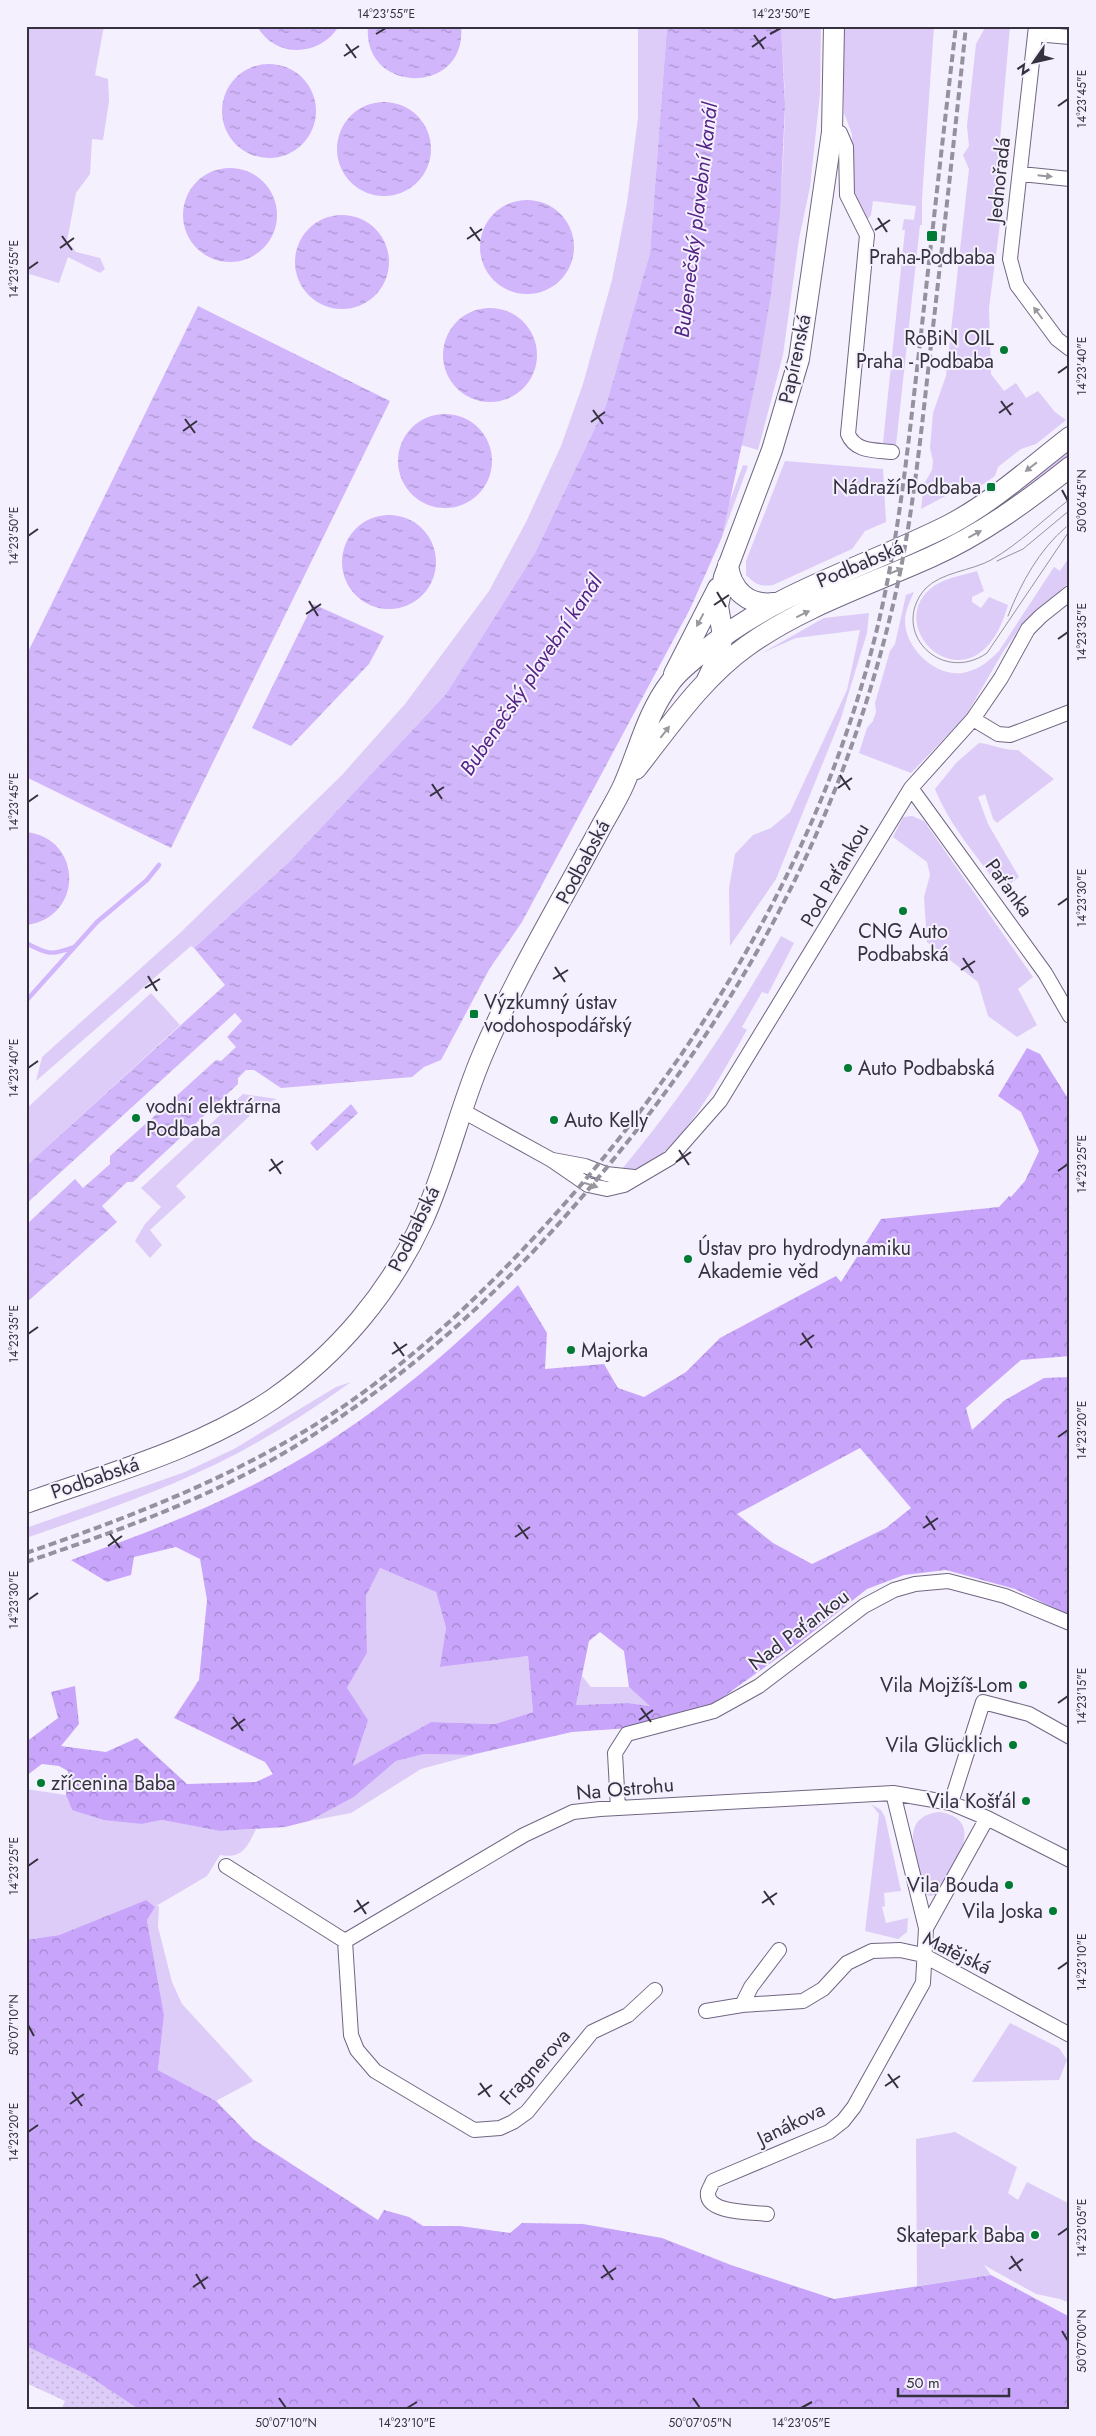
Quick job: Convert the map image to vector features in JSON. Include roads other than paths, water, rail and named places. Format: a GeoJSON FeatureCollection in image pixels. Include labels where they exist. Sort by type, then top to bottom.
{"type":"FeatureCollection","features":[{"type":"Feature","properties":{"kind":"main road","name":"Papírenská"},"geometry":{"type":"LineString","coordinates":[[670,682],[726,571],[772,450],[799,359],[832,132],[834,26]]}},
{"type":"Feature","properties":{"kind":"main road","name":"Podbabská"},"geometry":{"type":"LineString","coordinates":[[26,1502],[185,1447],[231,1425],[274,1398],[314,1367],[365,1314],[394,1274],[423,1220],[483,1054],[516,986],[624,784],[646,725],[670,682],[723,636],[774,603],[924,536],[971,512],[1070,437]]}},
{"type":"Feature","properties":{"kind":"main road","name":"Podbabská"},"geometry":{"type":"LineString","coordinates":[[624,784],[706,682],[732,658],[760,637],[788,621],[860,586],[932,557],[981,531],[1016,509],[1070,466]]}},
{"type":"Feature","properties":{"kind":"main road","name":"Papírenská"},"geometry":{"type":"LineString","coordinates":[[706,682],[717,659],[723,636],[718,606],[726,571]]}},
{"type":"Feature","properties":{"kind":"main road"},"geometry":{"type":"LineString","coordinates":[[726,571],[742,595],[758,603],[774,603]]}},
{"type":"Feature","properties":{"kind":"main road"},"geometry":{"type":"LineString","coordinates":[[723,636],[740,638],[760,637]]}},
{"type":"Feature","properties":{"kind":"street"},"geometry":{"type":"LineString","coordinates":[[1035,30],[1070,37]]}},
{"type":"Feature","properties":{"kind":"street","name":"Jednořadá"},"geometry":{"type":"LineString","coordinates":[[1035,30],[1021,174],[1010,259],[1017,285],[1057,339],[1070,349]]}},
{"type":"Feature","properties":{"kind":"street"},"geometry":{"type":"LineString","coordinates":[[832,132],[840,134],[846,147],[847,195],[867,234],[848,434],[851,443],[859,448],[892,452]]}},
{"type":"Feature","properties":{"kind":"street"},"geometry":{"type":"LineString","coordinates":[[1021,174],[1070,179]]}},
{"type":"Feature","properties":{"kind":"street","name":"Pod Paťankou"},"geometry":{"type":"LineString","coordinates":[[462,1110],[550,1159],[588,1185],[607,1189],[624,1185],[670,1158],[720,1101],[911,788],[973,719],[1001,678],[1028,629],[1040,616],[1070,593]]}},
{"type":"Feature","properties":{"kind":"street"},"geometry":{"type":"LineString","coordinates":[[973,719],[998,734],[1010,735],[1070,712]]}},
{"type":"Feature","properties":{"kind":"street","name":"Paťanka"},"geometry":{"type":"LineString","coordinates":[[911,788],[1045,973],[1070,1016]]}},
{"type":"Feature","properties":{"kind":"street","name":"Nad Paťankou"},"geometry":{"type":"LineString","coordinates":[[618,1808],[615,1753],[627,1734],[669,1725],[714,1711],[759,1686],[864,1606],[894,1590],[915,1584],[948,1580],[1005,1596],[1070,1623]]}},
{"type":"Feature","properties":{"kind":"street"},"geometry":{"type":"LineString","coordinates":[[951,1803],[983,1702],[1029,1714],[1070,1737]]}},
{"type":"Feature","properties":{"kind":"street"},"geometry":{"type":"LineString","coordinates":[[894,1793],[926,1928],[923,1955]]}},
{"type":"Feature","properties":{"kind":"street","name":"Na Ostrohu"},"geometry":{"type":"LineString","coordinates":[[345,1941],[524,1835],[573,1812],[894,1793],[951,1803],[987,1818],[1070,1860]]}},
{"type":"Feature","properties":{"kind":"street"},"geometry":{"type":"LineString","coordinates":[[926,1928],[987,1818]]}},
{"type":"Feature","properties":{"kind":"street"},"geometry":{"type":"LineString","coordinates":[[226,1866],[345,1941]]}},
{"type":"Feature","properties":{"kind":"street","name":"Fragnerova"},"geometry":{"type":"LineString","coordinates":[[345,1941],[351,2034],[357,2050],[375,2071],[474,2130],[500,2128],[520,2117],[539,2098],[592,2032],[628,2015],[655,1990]]}},
{"type":"Feature","properties":{"kind":"street"},"geometry":{"type":"LineString","coordinates":[[742,2005],[751,1987],[779,1950]]}},
{"type":"Feature","properties":{"kind":"street","name":"Matějská"},"geometry":{"type":"LineString","coordinates":[[706,2011],[742,2005],[803,2001],[823,1989],[847,1963],[872,1952],[900,1950],[923,1955],[1070,2035]]}},
{"type":"Feature","properties":{"kind":"street","name":"Janákova"},"geometry":{"type":"LineString","coordinates":[[767,2214],[725,2210],[716,2206],[710,2199],[708,2192],[713,2181],[828,2132],[844,2121],[854,2107],[922,1983],[923,1955]]}},
{"type":"Feature","properties":{"kind":"water"},"geometry":{"type":"Polygon","coordinates":[[[257,26],[339,26],[321,44],[298,50],[286,49],[275,44],[265,37],[257,26]]]}},
{"type":"Feature","properties":{"kind":"water"},"geometry":{"type":"Polygon","coordinates":[[[368,26],[461,26],[459,49],[449,65],[433,75],[415,78],[397,75],[381,65],[371,49],[368,26]]]}},
{"type":"Feature","properties":{"kind":"water","name":"Bubenečský plavební kanál"},"geometry":{"type":"Polygon","coordinates":[[[667,26],[781,26],[785,105],[780,213],[771,294],[758,370],[722,537],[690,609],[522,922],[490,968],[441,1060],[424,1067],[412,1077],[281,1088],[254,1070],[246,1070],[238,1078],[238,1084],[133,1182],[127,1182],[102,1206],[117,1222],[26,1303],[26,1225],[75,1179],[83,1188],[110,1164],[110,1156],[216,1060],[221,1061],[236,1047],[227,1037],[242,1021],[235,1013],[26,1204],[26,1166],[225,985],[194,948],[289,862],[446,694],[535,553],[606,405],[650,253],[667,26]]]}},
{"type":"Feature","properties":{"kind":"water"},"geometry":{"type":"Polygon","coordinates":[[[269,64],[287,68],[302,78],[312,93],[316,111],[312,129],[302,144],[287,154],[269,158],[251,154],[236,144],[226,129],[222,111],[226,93],[236,78],[251,68],[269,64]]]}},
{"type":"Feature","properties":{"kind":"water"},"geometry":{"type":"Polygon","coordinates":[[[384,102],[402,106],[417,116],[427,131],[431,149],[427,167],[417,182],[402,192],[384,196],[366,192],[351,182],[341,167],[337,149],[341,131],[351,116],[366,106],[384,102]]]}},
{"type":"Feature","properties":{"kind":"water"},"geometry":{"type":"Polygon","coordinates":[[[230,168],[248,172],[263,182],[273,197],[277,215],[273,233],[263,248],[248,258],[230,262],[212,258],[197,248],[187,233],[183,215],[187,197],[197,182],[212,172],[230,168]]]}},
{"type":"Feature","properties":{"kind":"water"},"geometry":{"type":"Polygon","coordinates":[[[527,200],[545,204],[560,214],[570,229],[574,247],[570,265],[560,280],[545,290],[527,294],[509,290],[494,280],[484,265],[480,247],[484,229],[494,214],[509,204],[527,200]]]}},
{"type":"Feature","properties":{"kind":"water"},"geometry":{"type":"Polygon","coordinates":[[[342,215],[360,219],[375,229],[385,244],[389,262],[385,280],[375,295],[360,305],[342,309],[324,305],[309,295],[299,280],[295,262],[299,244],[309,229],[324,219],[342,215]]]}},
{"type":"Feature","properties":{"kind":"water"},"geometry":{"type":"Polygon","coordinates":[[[198,306],[390,401],[171,848],[26,777],[26,656],[198,306]]]}},
{"type":"Feature","properties":{"kind":"water"},"geometry":{"type":"Polygon","coordinates":[[[490,308],[508,312],[523,322],[533,337],[537,355],[533,373],[523,388],[508,398],[490,402],[472,398],[457,388],[447,373],[443,355],[447,337],[457,322],[472,312],[490,308]]]}},
{"type":"Feature","properties":{"kind":"water"},"geometry":{"type":"Polygon","coordinates":[[[445,414],[463,418],[478,428],[488,443],[492,461],[488,479],[478,494],[463,504],[445,508],[427,504],[412,494],[402,479],[398,461],[402,443],[412,428],[427,418],[445,414]]]}},
{"type":"Feature","properties":{"kind":"water"},"geometry":{"type":"Polygon","coordinates":[[[389,515],[407,519],[422,529],[432,544],[436,562],[432,580],[422,595],[407,605],[389,609],[371,605],[356,595],[346,580],[342,562],[346,544],[356,529],[371,519],[389,515]]]}},
{"type":"Feature","properties":{"kind":"water"},"geometry":{"type":"Polygon","coordinates":[[[313,604],[384,636],[369,664],[291,746],[252,728],[313,604]]]}},
{"type":"Feature","properties":{"kind":"water"},"geometry":{"type":"Polygon","coordinates":[[[26,832],[45,837],[58,848],[66,862],[69,878],[67,894],[59,908],[46,919],[27,925],[26,832]]]}},
{"type":"Feature","properties":{"kind":"water"},"geometry":{"type":"Polygon","coordinates":[[[351,1104],[358,1113],[317,1151],[310,1143],[351,1104]]]}},
{"type":"Feature","properties":{"kind":"waterway"},"geometry":{"type":"LineString","coordinates":[[26,1001],[97,922],[147,880],[159,865]]}},
{"type":"Feature","properties":{"kind":"waterway"},"geometry":{"type":"LineString","coordinates":[[26,943],[39,950],[54,953],[74,947]]}},
{"type":"Feature","properties":{"kind":"tram line"},"geometry":{"type":"LineString","coordinates":[[1070,499],[1001,554],[983,564],[939,579],[925,589],[915,605],[913,621],[917,636],[925,649],[938,658],[953,662],[970,661],[987,653],[1070,530]]}},
{"type":"Feature","properties":{"kind":"tram line"},"geometry":{"type":"LineString","coordinates":[[997,561],[1023,549],[1070,510]]}},
{"type":"Feature","properties":{"kind":"tram line"},"geometry":{"type":"LineString","coordinates":[[1008,616],[1019,591],[1039,557],[1066,527]]}},
{"type":"Feature","properties":{"kind":"railway"},"geometry":{"type":"LineString","coordinates":[[26,1553],[108,1524],[227,1473],[304,1432],[341,1408],[395,1368],[447,1324],[542,1229],[599,1163],[652,1095],[702,1024],[747,950],[788,873],[823,794],[853,713],[877,629],[885,595],[907,457],[956,26]]}},
{"type":"Feature","properties":{"kind":"railway"},"geometry":{"type":"LineString","coordinates":[[26,1562],[132,1524],[236,1479],[302,1442],[385,1385],[424,1355],[497,1289],[565,1217],[598,1178],[650,1113],[698,1047],[741,979],[780,909],[815,838],[845,763],[871,686],[893,605],[906,541],[916,476],[966,26]]}},
{"type":"Feature","properties":{"kind":"place","name":"Praha-Podbaba"},"geometry":{"type":"Point","coordinates":[932,236]}},
{"type":"Feature","properties":{"kind":"place","name":"RoBiN OIL Praha - Podbaba"},"geometry":{"type":"Point","coordinates":[1004,350]}},
{"type":"Feature","properties":{"kind":"place","name":"Nádraží Podbaba"},"geometry":{"type":"Point","coordinates":[991,487]}},
{"type":"Feature","properties":{"kind":"place","name":"CNG Auto Podbabská"},"geometry":{"type":"Point","coordinates":[903,911]}},
{"type":"Feature","properties":{"kind":"place","name":"Výzkumný ústav vodohospodářský"},"geometry":{"type":"Point","coordinates":[474,1014]}},
{"type":"Feature","properties":{"kind":"place","name":"Auto Podbabská"},"geometry":{"type":"Point","coordinates":[848,1068]}},
{"type":"Feature","properties":{"kind":"place","name":"vodní elektrárna Podbaba"},"geometry":{"type":"Point","coordinates":[136,1118]}},
{"type":"Feature","properties":{"kind":"place","name":"Auto Kelly"},"geometry":{"type":"Point","coordinates":[554,1120]}},
{"type":"Feature","properties":{"kind":"place","name":"Ústav pro hydrodynamiku Akademie věd"},"geometry":{"type":"Point","coordinates":[688,1259]}},
{"type":"Feature","properties":{"kind":"place","name":"Majorka"},"geometry":{"type":"Point","coordinates":[571,1350]}},
{"type":"Feature","properties":{"kind":"place","name":"Vila Mojžíš-Lom"},"geometry":{"type":"Point","coordinates":[1023,1685]}},
{"type":"Feature","properties":{"kind":"place","name":"Vila Glücklich"},"geometry":{"type":"Point","coordinates":[1013,1745]}},
{"type":"Feature","properties":{"kind":"place","name":"zřícenina Baba"},"geometry":{"type":"Point","coordinates":[41,1783]}},
{"type":"Feature","properties":{"kind":"place","name":"Vila Košťál"},"geometry":{"type":"Point","coordinates":[1026,1801]}},
{"type":"Feature","properties":{"kind":"place","name":"Vila Bouda"},"geometry":{"type":"Point","coordinates":[1009,1885]}},
{"type":"Feature","properties":{"kind":"place","name":"Vila Joska"},"geometry":{"type":"Point","coordinates":[1053,1911]}},
{"type":"Feature","properties":{"kind":"place","name":"Skatepark Baba"},"geometry":{"type":"Point","coordinates":[1035,2235]}}]}
